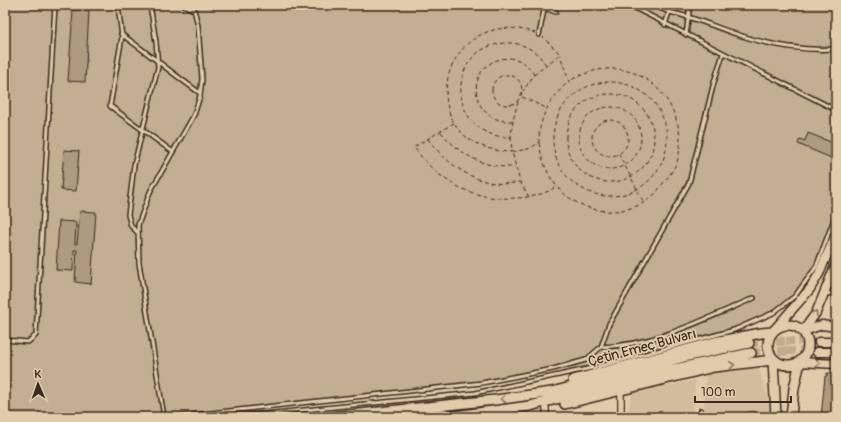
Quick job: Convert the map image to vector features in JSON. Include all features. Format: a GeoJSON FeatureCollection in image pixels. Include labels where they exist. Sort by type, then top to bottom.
{"type":"FeatureCollection","features":[{"type":"Feature","properties":{"kind":"main road"},"geometry":{"type":"LineString","coordinates":[[776,417],[773,360],[768,349],[768,343],[773,331],[810,289],[819,274],[836,234]]}},
{"type":"Feature","properties":{"kind":"main road"},"geometry":{"type":"LineString","coordinates":[[803,331],[816,313],[836,264]]}},
{"type":"Feature","properties":{"kind":"main road"},"geometry":{"type":"LineString","coordinates":[[773,331],[786,325],[798,327],[806,335],[808,347],[807,353],[800,362],[794,388],[791,417]]}},
{"type":"Feature","properties":{"kind":"main road"},"geometry":{"type":"LineString","coordinates":[[803,331],[822,325],[836,327]]}},
{"type":"Feature","properties":{"kind":"main road","name":"Çetin Emeç Bulvarı"},"geometry":{"type":"LineString","coordinates":[[520,397],[560,384],[715,342],[761,332],[773,331]]}},
{"type":"Feature","properties":{"kind":"main road"},"geometry":{"type":"LineString","coordinates":[[819,342],[836,342]]}},
{"type":"Feature","properties":{"kind":"main road","name":"Çetin Emeç Bulvarı"},"geometry":{"type":"LineString","coordinates":[[331,417],[520,397],[552,392],[688,356],[748,343]]}},
{"type":"Feature","properties":{"kind":"main road"},"geometry":{"type":"LineString","coordinates":[[817,352],[836,352]]}},
{"type":"Feature","properties":{"kind":"main road","name":"Çetin Emeç Bulvarı"},"geometry":{"type":"LineString","coordinates":[[447,417],[530,406],[651,374],[751,353]]}},
{"type":"Feature","properties":{"kind":"main road"},"geometry":{"type":"LineString","coordinates":[[773,360],[787,366],[800,362],[836,364]]}},
{"type":"Feature","properties":{"kind":"main road","name":"Çetin Emeç Bulvarı"},"geometry":{"type":"LineString","coordinates":[[530,406],[546,413],[622,390],[714,367],[773,360]]}},
{"type":"Feature","properties":{"kind":"street"},"geometry":{"type":"LineString","coordinates":[[621,417],[622,390]]}},
{"type":"Feature","properties":{"kind":"lane"},"geometry":{"type":"LineString","coordinates":[[5,340],[28,342],[36,335],[55,5]]}},
{"type":"Feature","properties":{"kind":"lane"},"geometry":{"type":"LineString","coordinates":[[118,5],[121,34],[110,106],[173,152]]}},
{"type":"Feature","properties":{"kind":"lane"},"geometry":{"type":"LineString","coordinates":[[138,233],[131,226],[128,215],[134,165],[158,67],[156,42],[150,5]]}},
{"type":"Feature","properties":{"kind":"lane"},"geometry":{"type":"LineString","coordinates":[[184,5],[194,10]]}},
{"type":"Feature","properties":{"kind":"lane"},"geometry":{"type":"LineString","coordinates":[[164,417],[139,264],[138,225],[150,192],[194,115],[200,93],[202,79],[198,26],[193,5]]}},
{"type":"Feature","properties":{"kind":"lane"},"geometry":{"type":"LineString","coordinates":[[629,5],[836,110]]}},
{"type":"Feature","properties":{"kind":"lane"},"geometry":{"type":"LineString","coordinates":[[653,5],[669,12],[689,16],[742,37],[790,48],[836,49]]}},
{"type":"Feature","properties":{"kind":"lane"},"geometry":{"type":"LineString","coordinates":[[686,35],[690,5]]}},
{"type":"Feature","properties":{"kind":"lane"},"geometry":{"type":"LineString","coordinates":[[539,35],[545,6],[556,12]]}},
{"type":"Feature","properties":{"kind":"lane"},"geometry":{"type":"LineString","coordinates":[[665,24],[669,12]]}},
{"type":"Feature","properties":{"kind":"lane"},"geometry":{"type":"LineString","coordinates":[[540,29],[545,31]]}},
{"type":"Feature","properties":{"kind":"lane"},"geometry":{"type":"LineString","coordinates":[[121,34],[200,93]]}},
{"type":"Feature","properties":{"kind":"lane"},"geometry":{"type":"LineString","coordinates":[[174,417],[482,384],[553,370],[586,360],[601,347],[609,324],[689,183],[714,82],[724,54]]}},
{"type":"Feature","properties":{"kind":"lane"},"geometry":{"type":"LineString","coordinates":[[234,417],[475,393],[587,369],[734,330],[773,313],[795,296],[816,267],[836,214]]}},
{"type":"Feature","properties":{"kind":"lane"},"geometry":{"type":"LineString","coordinates":[[825,294],[836,293]]}},
{"type":"Feature","properties":{"kind":"lane"},"geometry":{"type":"LineString","coordinates":[[601,347],[623,346],[659,337],[754,298]]}},
{"type":"Feature","properties":{"kind":"lane"},"geometry":{"type":"LineString","coordinates":[[701,410],[701,417]]}},
{"type":"Feature","properties":{"kind":"path"},"geometry":{"type":"LineString","coordinates":[[539,143],[528,149],[512,152],[493,150],[475,143],[464,135],[451,114],[445,90],[450,66],[462,47],[480,33],[504,27],[522,28],[546,39],[560,54],[569,81]]}},
{"type":"Feature","properties":{"kind":"path"},"geometry":{"type":"LineString","coordinates":[[511,137],[490,134],[476,125],[465,111],[460,96],[460,79],[468,64],[480,52],[488,47],[507,43],[525,46],[539,55],[546,65]]}},
{"type":"Feature","properties":{"kind":"path"},"geometry":{"type":"LineString","coordinates":[[530,197],[520,182],[515,167],[511,137],[513,121],[518,101],[523,91],[534,76],[560,54]]}},
{"type":"Feature","properties":{"kind":"path"},"geometry":{"type":"LineString","coordinates":[[513,121],[493,118],[481,108],[476,90],[478,78],[489,64],[496,60],[512,58],[524,62],[534,76]]}},
{"type":"Feature","properties":{"kind":"path"},"geometry":{"type":"LineString","coordinates":[[603,69],[616,69],[631,72],[651,82],[662,93],[672,107],[679,135],[677,161],[673,170],[657,192],[644,203],[623,210],[601,211],[581,204],[557,186],[547,172],[539,143],[540,126],[547,108],[557,92],[569,81],[590,71],[603,69]]}},
{"type":"Feature","properties":{"kind":"path"},"geometry":{"type":"LineString","coordinates":[[518,101],[507,105],[498,102],[492,93],[494,83],[501,76],[511,75],[520,80],[523,91]]}},
{"type":"Feature","properties":{"kind":"path"},"geometry":{"type":"LineString","coordinates":[[620,83],[642,92],[659,110],[667,133],[664,157],[652,178],[637,189],[622,195],[598,195],[577,186],[561,169],[553,147],[554,124],[565,103],[584,88],[596,84],[620,83]]}},
{"type":"Feature","properties":{"kind":"path"},"geometry":{"type":"LineString","coordinates":[[614,94],[632,100],[646,113],[654,131],[653,150],[644,167],[631,177],[613,183],[595,180],[580,171],[569,157],[565,140],[568,122],[572,114],[586,101],[600,95],[614,94]]}},
{"type":"Feature","properties":{"kind":"path"},"geometry":{"type":"LineString","coordinates":[[521,97],[547,108]]}},
{"type":"Feature","properties":{"kind":"path"},"geometry":{"type":"LineString","coordinates":[[617,107],[630,114],[639,125],[641,132],[640,147],[633,160],[625,165],[612,169],[597,166],[585,156],[581,149],[579,134],[581,126],[596,110],[617,107]]}},
{"type":"Feature","properties":{"kind":"path"},"geometry":{"type":"LineString","coordinates":[[616,120],[621,123],[628,133],[627,145],[619,154],[608,156],[602,154],[594,146],[592,134],[595,128],[604,121],[616,120]]}},
{"type":"Feature","properties":{"kind":"path"},"geometry":{"type":"LineString","coordinates":[[455,122],[414,147],[436,172],[461,189],[474,195],[493,198],[530,197],[546,193],[557,186]]}},
{"type":"Feature","properties":{"kind":"path"},"geometry":{"type":"LineString","coordinates":[[441,131],[458,150],[479,162],[495,167],[515,167]]}},
{"type":"Feature","properties":{"kind":"path"},"geometry":{"type":"LineString","coordinates":[[428,139],[447,162],[473,176],[487,182],[502,184],[520,182]]}},
{"type":"Feature","properties":{"kind":"path"},"geometry":{"type":"LineString","coordinates":[[619,154],[644,203]]}},
{"type":"Feature","properties":{"kind":"shaded area"},"geometry":{"type":"Polygon","coordinates":[[[5,5],[836,5],[836,214],[816,267],[795,296],[773,313],[734,330],[601,366],[553,369],[482,383],[174,417],[5,417],[5,5]]]}},
{"type":"Feature","properties":{"kind":"shaded area"},"geometry":{"type":"Polygon","coordinates":[[[758,366],[768,399],[771,417],[703,417],[706,374],[758,366]]]}},
{"type":"Feature","properties":{"kind":"shaded area"},"geometry":{"type":"Polygon","coordinates":[[[695,380],[693,417],[627,417],[632,393],[695,380]]]}},
{"type":"Feature","properties":{"kind":"building"},"geometry":{"type":"Polygon","coordinates":[[[73,10],[89,11],[85,82],[68,81],[73,10]]]}},
{"type":"Feature","properties":{"kind":"building"},"geometry":{"type":"Polygon","coordinates":[[[808,133],[836,144],[836,160],[798,144],[800,139],[805,141],[808,133]]]}},
{"type":"Feature","properties":{"kind":"building"},"geometry":{"type":"Polygon","coordinates":[[[64,150],[79,151],[76,191],[61,190],[64,150]]]}},
{"type":"Feature","properties":{"kind":"building"},"geometry":{"type":"Polygon","coordinates":[[[80,211],[96,212],[91,284],[75,282],[77,250],[74,250],[73,271],[56,270],[59,221],[76,222],[75,244],[77,244],[80,211]]]}},
{"type":"Feature","properties":{"kind":"building"},"geometry":{"type":"Polygon","coordinates":[[[827,373],[836,374],[836,417],[821,417],[825,376],[827,376],[827,373]]]}},
{"type":"Feature","properties":{"kind":"building"},"geometry":{"type":"Polygon","coordinates":[[[748,412],[756,412],[759,416],[762,414],[763,417],[742,417],[748,412]]]}},
{"type":"Feature","properties":{"kind":"building"},"geometry":{"type":"Polygon","coordinates":[[[725,413],[727,417],[715,417],[725,413]]]}},
{"type":"Feature","properties":{"kind":"tunnel"},"geometry":{"type":"LineString","coordinates":[[786,341],[819,342]]}},
{"type":"Feature","properties":{"kind":"tunnel"},"geometry":{"type":"LineString","coordinates":[[749,343],[786,341]]}},
{"type":"Feature","properties":{"kind":"tunnel"},"geometry":{"type":"LineString","coordinates":[[787,351],[817,352]]}},
{"type":"Feature","properties":{"kind":"tunnel"},"geometry":{"type":"LineString","coordinates":[[751,353],[787,351]]}}]}
